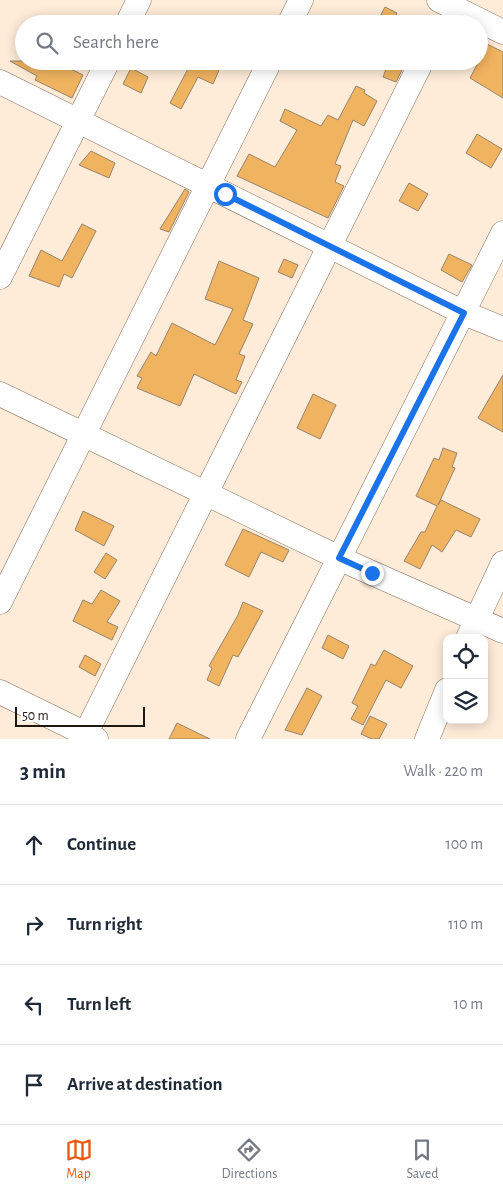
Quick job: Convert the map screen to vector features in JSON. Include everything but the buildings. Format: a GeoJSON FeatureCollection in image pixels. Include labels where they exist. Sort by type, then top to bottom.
{"type":"FeatureCollection","features":[{"type":"Feature","properties":{"kind":"street"},"geometry":{"type":"LineString","coordinates":[[132,15],[139,0]]}},
{"type":"Feature","properties":{"kind":"street"},"geometry":{"type":"LineString","coordinates":[[294,15],[301,0]]}},
{"type":"Feature","properties":{"kind":"street"},"geometry":{"type":"LineString","coordinates":[[446,7],[464,15]]}},
{"type":"Feature","properties":{"kind":"street"},"geometry":{"type":"LineString","coordinates":[[488,25],[503,32]]}},
{"type":"Feature","properties":{"kind":"street"},"geometry":{"type":"LineString","coordinates":[[0,278],[104,70]]}},
{"type":"Feature","properties":{"kind":"street"},"geometry":{"type":"LineString","coordinates":[[0,602],[266,70]]}},
{"type":"Feature","properties":{"kind":"street"},"geometry":{"type":"LineString","coordinates":[[0,692],[88,737],[206,494],[417,70]]}},
{"type":"Feature","properties":{"kind":"street"},"geometry":{"type":"LineString","coordinates":[[0,82],[464,313],[503,329]]}},
{"type":"Feature","properties":{"kind":"street"},"geometry":{"type":"LineString","coordinates":[[248,739],[464,313],[503,232]]}},
{"type":"Feature","properties":{"kind":"street"},"geometry":{"type":"LineString","coordinates":[[0,394],[339,558],[472,628],[503,631]]}},
{"type":"Feature","properties":{"kind":"street"},"geometry":{"type":"LineString","coordinates":[[472,628],[503,563]]}},
{"type":"Feature","properties":{"kind":"street"},"geometry":{"type":"LineString","coordinates":[[427,739],[443,700]]}},
{"type":"Feature","properties":{"kind":"route"},"geometry":{"type":"LineString","coordinates":[[225,194],[464,313],[339,558],[372,573]]}}]}
